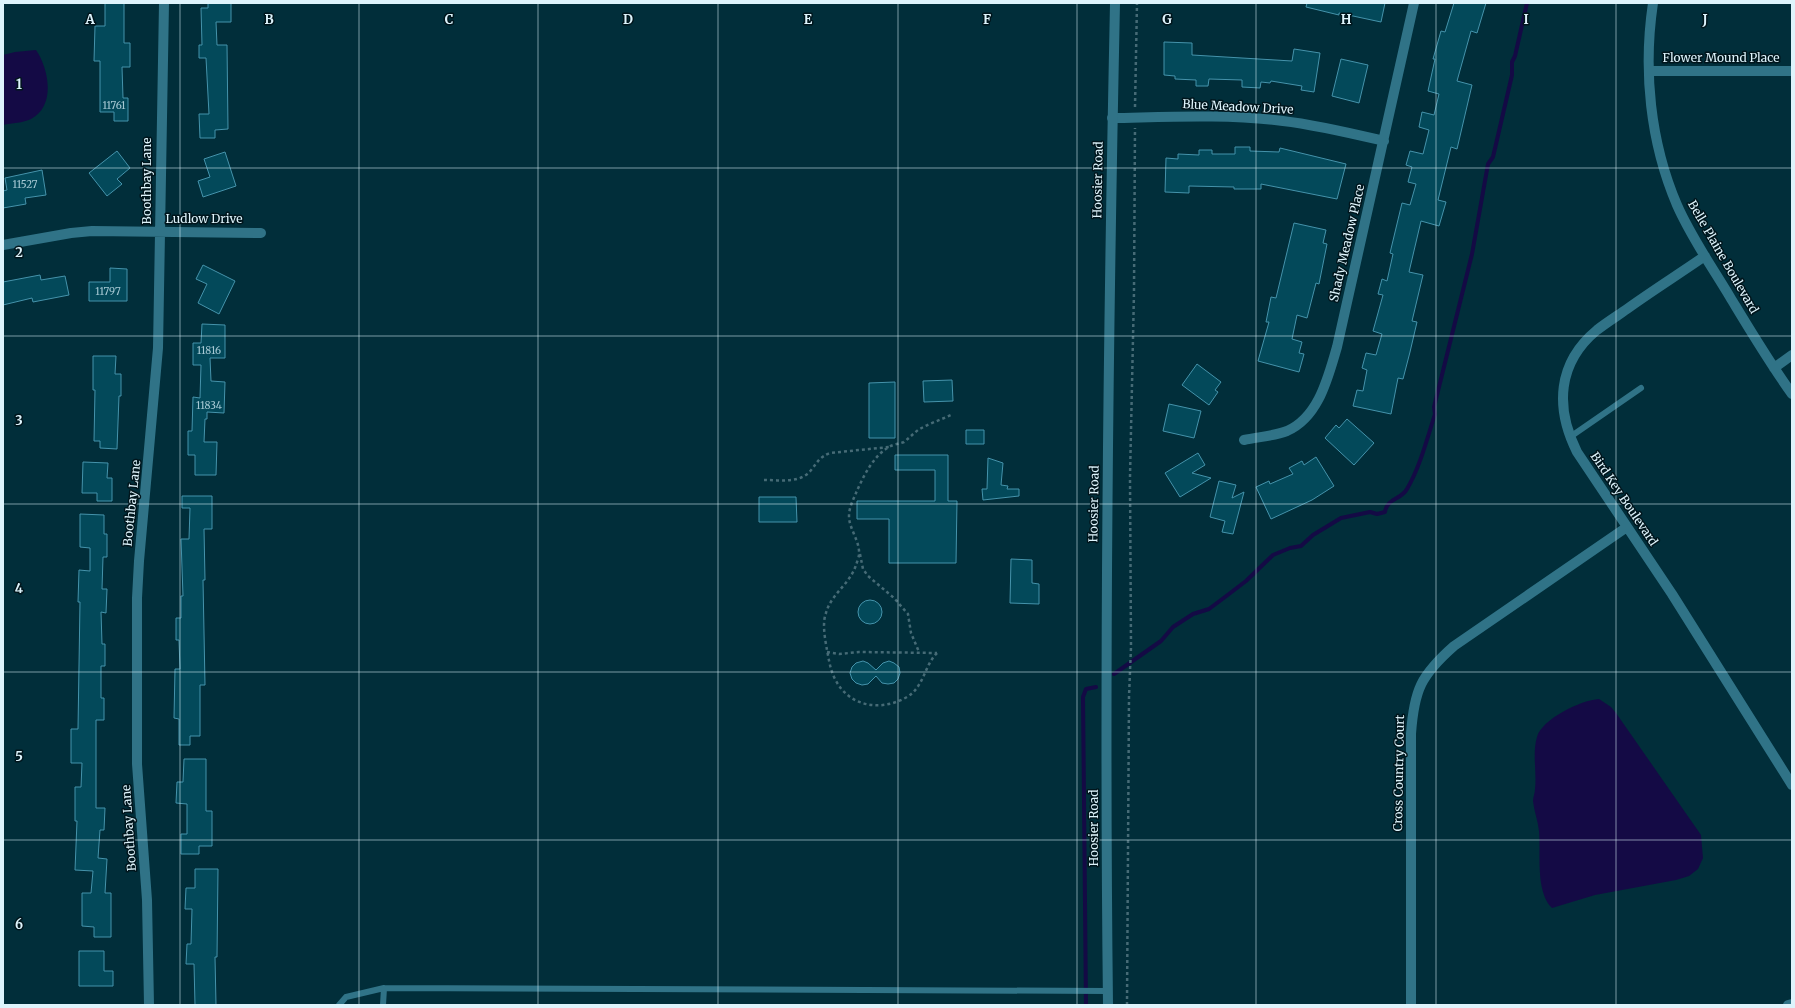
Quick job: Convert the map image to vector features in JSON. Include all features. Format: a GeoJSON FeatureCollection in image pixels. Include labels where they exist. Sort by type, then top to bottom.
{"type":"FeatureCollection","features":[{"type":"Feature","properties":{"kind":"street","name":"Boothbay Lane"},"geometry":{"type":"LineString","coordinates":[[149,1005],[147,900],[137,764],[137,598],[158,348],[164,3]]}},
{"type":"Feature","properties":{"kind":"street","name":"Hoosier Road"},"geometry":{"type":"LineString","coordinates":[[1108,1005],[1106,535],[1115,3]]}},
{"type":"Feature","properties":{"kind":"street","name":"Shady Meadow Place"},"geometry":{"type":"LineString","coordinates":[[1244,440],[1286,432],[1296,426],[1304,419],[1317,401],[1326,384],[1337,347],[1414,3]]}},
{"type":"Feature","properties":{"kind":"street","name":"Belle Plaine Boulevard"},"geometry":{"type":"LineString","coordinates":[[1653,3],[1649,30],[1651,107],[1662,163],[1677,205],[1705,256],[1774,368],[1792,394]]}},
{"type":"Feature","properties":{"kind":"street","name":"Flower Mound Place"},"geometry":{"type":"LineString","coordinates":[[1649,71],[1792,71]]}},
{"type":"Feature","properties":{"kind":"street","name":"Blue Meadow Drive"},"geometry":{"type":"LineString","coordinates":[[1112,118],[1234,118],[1282,121],[1330,129],[1384,141]]}},
{"type":"Feature","properties":{"kind":"street","name":"Ludlow Drive"},"geometry":{"type":"LineString","coordinates":[[3,245],[71,233],[92,231],[262,233]]}},
{"type":"Feature","properties":{"kind":"street","name":"Bird Key Boulevard"},"geometry":{"type":"LineString","coordinates":[[1705,256],[1597,330],[1585,342],[1574,358],[1567,373],[1563,392],[1563,414],[1576,452],[1672,594],[1792,785]]}},
{"type":"Feature","properties":{"kind":"street"},"geometry":{"type":"LineString","coordinates":[[1774,368],[1792,355]]}},
{"type":"Feature","properties":{"kind":"street","name":"Cross Country Court"},"geometry":{"type":"LineString","coordinates":[[1411,1005],[1411,734],[1412,711],[1416,695],[1425,676],[1439,659],[1454,646],[1627,527]]}},
{"type":"Feature","properties":{"kind":"street"},"geometry":{"type":"LineString","coordinates":[[1788,1005],[1792,1004]]}},
{"type":"Feature","properties":{"kind":"lane"},"geometry":{"type":"LineString","coordinates":[[1570,437],[1641,388]]}},
{"type":"Feature","properties":{"kind":"lane"},"geometry":{"type":"LineString","coordinates":[[383,1005],[384,988]]}},
{"type":"Feature","properties":{"kind":"lane"},"geometry":{"type":"LineString","coordinates":[[339,1005],[346,997],[384,988],[1108,991]]}},
{"type":"Feature","properties":{"kind":"path"},"geometry":{"type":"LineString","coordinates":[[1127,1005],[1129,697],[1131,646],[1130,477],[1134,292],[1134,118],[1137,81],[1137,3]]}},
{"type":"Feature","properties":{"kind":"path"},"geometry":{"type":"LineString","coordinates":[[764,480],[796,480],[812,469],[822,456],[830,453],[889,447],[902,443],[919,430],[951,415]]}},
{"type":"Feature","properties":{"kind":"path"},"geometry":{"type":"LineString","coordinates":[[889,447],[873,462],[859,487],[851,505],[849,516],[850,526],[860,554],[863,569],[868,576],[894,598],[908,614],[911,633],[919,652]]}},
{"type":"Feature","properties":{"kind":"path"},"geometry":{"type":"LineString","coordinates":[[827,652],[839,654],[859,652],[937,653],[931,659],[923,679],[917,689],[900,701],[872,706],[860,703],[850,698],[842,690],[830,667],[827,652],[825,641],[825,614],[837,593],[853,576],[860,554]]}},
{"type":"Feature","properties":{"kind":"shaded area"},"geometry":{"type":"Polygon","coordinates":[[[36,50],[41,58],[47,77],[48,87],[44,105],[39,113],[31,119],[3,125],[3,55],[36,50]]]}},
{"type":"Feature","properties":{"kind":"shaded area"},"geometry":{"type":"Polygon","coordinates":[[[1599,699],[1611,707],[1616,713],[1701,835],[1703,858],[1698,869],[1689,876],[1676,880],[1595,895],[1552,908],[1543,892],[1541,882],[1539,831],[1533,801],[1535,790],[1535,750],[1537,737],[1540,730],[1554,717],[1582,703],[1599,699]]]}},
{"type":"Feature","properties":{"kind":"building"},"geometry":{"type":"Polygon","coordinates":[[[105,3],[124,3],[124,43],[130,43],[130,67],[122,67],[123,98],[128,98],[128,121],[114,121],[114,112],[100,112],[100,61],[94,61],[95,26],[105,26],[105,3]]]}},
{"type":"Feature","properties":{"kind":"building"},"geometry":{"type":"Polygon","coordinates":[[[208,3],[231,3],[231,22],[216,22],[217,45],[227,45],[228,129],[215,130],[215,138],[200,138],[199,114],[209,114],[206,58],[199,58],[199,45],[202,45],[201,8],[208,8],[208,3]]]}},
{"type":"Feature","properties":{"kind":"building"},"geometry":{"type":"Polygon","coordinates":[[[1307,3],[1385,3],[1381,22],[1339,13],[1339,15],[1306,7],[1307,3]]]}},
{"type":"Feature","properties":{"kind":"building"},"geometry":{"type":"Polygon","coordinates":[[[1454,3],[1486,3],[1477,33],[1471,31],[1457,81],[1472,85],[1457,149],[1451,147],[1438,200],[1446,202],[1439,226],[1421,221],[1409,272],[1423,275],[1412,321],[1417,322],[1403,379],[1398,378],[1391,414],[1353,406],[1357,390],[1363,391],[1367,370],[1362,368],[1366,353],[1376,355],[1382,334],[1373,331],[1383,295],[1378,294],[1382,279],[1387,281],[1393,254],[1390,253],[1402,203],[1410,205],[1416,184],[1408,182],[1412,167],[1406,165],[1410,151],[1423,154],[1429,130],[1419,127],[1422,112],[1434,115],[1439,94],[1428,91],[1435,59],[1433,59],[1441,31],[1445,32],[1454,3]]]}},
{"type":"Feature","properties":{"kind":"building"},"geometry":{"type":"Polygon","coordinates":[[[1164,42],[1192,43],[1192,55],[1292,61],[1294,49],[1320,53],[1314,92],[1301,90],[1302,86],[1271,81],[1270,83],[1261,82],[1260,88],[1242,87],[1242,80],[1209,79],[1208,86],[1196,86],[1196,80],[1175,79],[1175,76],[1164,75],[1164,42]]]}},
{"type":"Feature","properties":{"kind":"building"},"geometry":{"type":"Polygon","coordinates":[[[1341,59],[1368,65],[1359,103],[1332,96],[1341,59]]]}},
{"type":"Feature","properties":{"kind":"building"},"geometry":{"type":"Polygon","coordinates":[[[1235,147],[1250,147],[1250,151],[1279,152],[1280,148],[1346,164],[1337,199],[1261,184],[1261,189],[1189,186],[1189,193],[1165,192],[1166,158],[1178,159],[1178,154],[1199,155],[1199,150],[1212,150],[1212,154],[1235,154],[1235,147]]]}},
{"type":"Feature","properties":{"kind":"building"},"geometry":{"type":"Polygon","coordinates":[[[117,151],[130,168],[117,179],[122,184],[107,196],[89,173],[117,151]]]}},
{"type":"Feature","properties":{"kind":"building"},"geometry":{"type":"Polygon","coordinates":[[[225,152],[236,186],[203,197],[198,181],[210,177],[204,159],[225,152]]]}},
{"type":"Feature","properties":{"kind":"building"},"geometry":{"type":"Polygon","coordinates":[[[42,170],[46,195],[25,198],[26,204],[3,208],[3,191],[7,190],[5,178],[42,170]]]}},
{"type":"Feature","properties":{"kind":"building"},"geometry":{"type":"Polygon","coordinates":[[[1294,223],[1326,230],[1323,243],[1327,244],[1319,284],[1316,283],[1307,318],[1297,315],[1292,339],[1302,342],[1299,353],[1304,354],[1299,372],[1258,361],[1269,322],[1266,322],[1271,297],[1276,298],[1294,223]]]}},
{"type":"Feature","properties":{"kind":"building"},"geometry":{"type":"Polygon","coordinates":[[[203,265],[235,281],[219,314],[198,303],[207,284],[196,279],[203,265]]]}},
{"type":"Feature","properties":{"kind":"building"},"geometry":{"type":"Polygon","coordinates":[[[110,268],[127,269],[127,301],[89,301],[89,282],[110,282],[110,268]]]}},
{"type":"Feature","properties":{"kind":"building"},"geometry":{"type":"Polygon","coordinates":[[[40,275],[41,280],[65,276],[69,295],[33,302],[32,298],[3,305],[3,282],[40,275]]]}},
{"type":"Feature","properties":{"kind":"building"},"geometry":{"type":"Polygon","coordinates":[[[202,324],[225,325],[225,358],[210,358],[211,381],[225,382],[224,413],[207,412],[207,419],[205,419],[204,442],[217,442],[216,475],[195,475],[195,455],[188,455],[188,431],[192,431],[193,397],[200,398],[201,365],[193,365],[193,343],[201,343],[202,324]]]}},
{"type":"Feature","properties":{"kind":"building"},"geometry":{"type":"Polygon","coordinates":[[[93,356],[116,356],[115,374],[121,374],[117,449],[100,448],[100,441],[94,441],[95,390],[93,390],[93,356]]]}},
{"type":"Feature","properties":{"kind":"building"},"geometry":{"type":"Polygon","coordinates":[[[1197,364],[1221,382],[1215,390],[1218,392],[1209,405],[1182,385],[1197,364]]]}},
{"type":"Feature","properties":{"kind":"building"},"geometry":{"type":"Polygon","coordinates":[[[952,380],[953,401],[924,402],[923,381],[952,380]]]}},
{"type":"Feature","properties":{"kind":"building"},"geometry":{"type":"Polygon","coordinates":[[[895,382],[895,438],[869,438],[869,383],[895,382]]]}},
{"type":"Feature","properties":{"kind":"building"},"geometry":{"type":"Polygon","coordinates":[[[1169,404],[1201,411],[1194,438],[1163,431],[1169,404]]]}},
{"type":"Feature","properties":{"kind":"building"},"geometry":{"type":"Polygon","coordinates":[[[1347,419],[1374,443],[1354,465],[1325,438],[1336,425],[1339,428],[1347,419]]]}},
{"type":"Feature","properties":{"kind":"building"},"geometry":{"type":"Polygon","coordinates":[[[966,430],[984,430],[984,444],[966,444],[966,430]]]}},
{"type":"Feature","properties":{"kind":"building"},"geometry":{"type":"Polygon","coordinates":[[[1198,453],[1205,465],[1192,473],[1211,478],[1180,497],[1165,473],[1198,453]]]}},
{"type":"Feature","properties":{"kind":"building"},"geometry":{"type":"Polygon","coordinates":[[[895,455],[948,455],[948,501],[957,501],[956,563],[889,563],[889,519],[857,519],[857,501],[935,501],[935,470],[895,470],[895,455]]]}},
{"type":"Feature","properties":{"kind":"building"},"geometry":{"type":"Polygon","coordinates":[[[1316,457],[1334,486],[1312,500],[1271,519],[1256,487],[1269,481],[1270,484],[1293,474],[1289,468],[1302,461],[1304,465],[1316,457]]]}},
{"type":"Feature","properties":{"kind":"building"},"geometry":{"type":"Polygon","coordinates":[[[988,458],[1003,463],[1001,485],[1008,486],[1007,489],[1019,489],[1019,496],[983,500],[982,489],[987,489],[988,458]]]}},
{"type":"Feature","properties":{"kind":"building"},"geometry":{"type":"Polygon","coordinates":[[[83,462],[108,463],[107,478],[112,478],[112,501],[97,501],[97,493],[82,493],[83,462]]]}},
{"type":"Feature","properties":{"kind":"building"},"geometry":{"type":"Polygon","coordinates":[[[1219,481],[1236,485],[1232,498],[1244,492],[1233,534],[1222,532],[1225,521],[1210,517],[1219,481]]]}},
{"type":"Feature","properties":{"kind":"building"},"geometry":{"type":"Polygon","coordinates":[[[182,496],[212,496],[212,529],[204,529],[205,580],[203,580],[205,685],[200,685],[200,736],[190,736],[190,745],[179,745],[179,719],[174,718],[175,669],[180,669],[179,640],[176,640],[176,618],[181,618],[181,596],[183,596],[181,539],[189,539],[190,508],[182,508],[182,496]]]}},
{"type":"Feature","properties":{"kind":"building"},"geometry":{"type":"Polygon","coordinates":[[[759,497],[796,497],[797,522],[759,522],[759,497]]]}},
{"type":"Feature","properties":{"kind":"building"},"geometry":{"type":"Polygon","coordinates":[[[80,514],[104,515],[104,534],[107,534],[107,557],[103,557],[102,589],[107,589],[106,613],[101,612],[102,644],[105,644],[105,666],[101,666],[101,698],[104,698],[104,720],[96,720],[96,808],[105,808],[104,830],[100,830],[98,858],[107,859],[105,893],[111,893],[111,937],[94,937],[94,927],[82,926],[82,893],[91,893],[93,871],[75,870],[77,821],[75,821],[75,787],[81,787],[82,763],[71,763],[71,729],[78,729],[80,602],[78,602],[79,570],[90,571],[90,548],[80,547],[80,514]]]}},
{"type":"Feature","properties":{"kind":"building"},"geometry":{"type":"Polygon","coordinates":[[[1011,559],[1032,560],[1032,583],[1039,584],[1039,604],[1010,603],[1011,559]]]}},
{"type":"Feature","properties":{"kind":"building"},"geometry":{"type":"Polygon","coordinates":[[[870,600],[875,601],[881,607],[881,617],[875,623],[870,624],[865,623],[859,617],[858,612],[859,607],[865,601],[870,600]]]}},
{"type":"Feature","properties":{"kind":"building"},"geometry":{"type":"Polygon","coordinates":[[[863,661],[868,663],[876,670],[883,663],[889,661],[894,663],[899,667],[900,673],[898,679],[894,683],[888,684],[882,683],[876,676],[868,684],[862,685],[856,683],[852,679],[850,673],[852,667],[856,663],[863,661]]]}},
{"type":"Feature","properties":{"kind":"building"},"geometry":{"type":"Polygon","coordinates":[[[184,759],[206,759],[206,811],[212,811],[212,846],[199,846],[199,854],[181,854],[181,834],[187,834],[187,804],[176,803],[177,782],[183,782],[184,759]]]}},
{"type":"Feature","properties":{"kind":"building"},"geometry":{"type":"Polygon","coordinates":[[[195,869],[218,869],[217,957],[215,957],[216,1005],[195,1005],[194,964],[186,964],[187,944],[191,944],[192,909],[185,909],[186,888],[195,888],[195,869]]]}},
{"type":"Feature","properties":{"kind":"building"},"geometry":{"type":"Polygon","coordinates":[[[79,951],[104,951],[104,971],[113,971],[113,986],[79,986],[79,951]]]}},
{"type":"Feature","properties":{"kind":"waterway"},"geometry":{"type":"LineString","coordinates":[[1114,674],[1161,641],[1173,627],[1193,614],[1209,609],[1246,581],[1273,555],[1290,548],[1301,546],[1313,535],[1341,518],[1370,512],[1377,514],[1385,512],[1388,504],[1404,493],[1407,489],[1419,462],[1435,414],[1434,407],[1472,254],[1488,164],[1493,157],[1512,75],[1512,62],[1515,56],[1527,3]]}},
{"type":"Feature","properties":{"kind":"waterway"},"geometry":{"type":"LineString","coordinates":[[1086,1005],[1083,697],[1086,689],[1096,687]]}}]}
